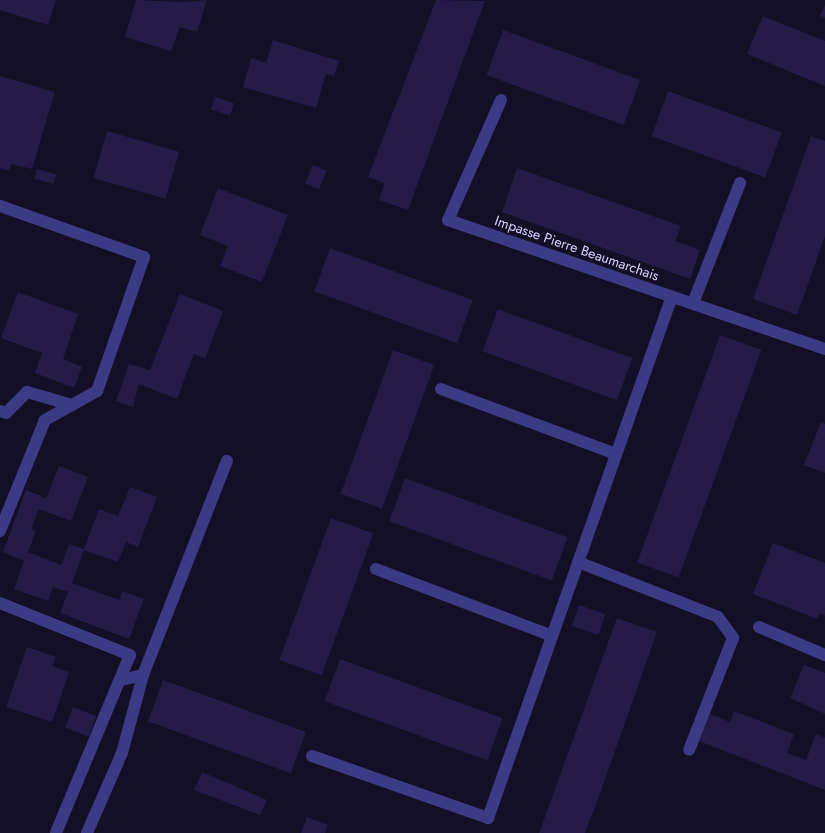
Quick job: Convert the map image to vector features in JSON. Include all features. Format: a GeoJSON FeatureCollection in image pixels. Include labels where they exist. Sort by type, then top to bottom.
{"type":"FeatureCollection","features":[{"type":"Feature","properties":{"kind":"street","name":"Impasse Pierre Beaumarchais"},"geometry":{"type":"LineString","coordinates":[[501,100],[448,220],[822,348]]}},
{"type":"Feature","properties":{"kind":"street"},"geometry":{"type":"LineString","coordinates":[[693,303],[740,183]]}},
{"type":"Feature","properties":{"kind":"street"},"geometry":{"type":"LineString","coordinates":[[0,206],[144,258],[97,391],[45,420],[0,531]]}},
{"type":"Feature","properties":{"kind":"street"},"geometry":{"type":"LineString","coordinates":[[312,756],[488,818],[672,296]]}},
{"type":"Feature","properties":{"kind":"street"},"geometry":{"type":"LineString","coordinates":[[441,388],[616,454]]}},
{"type":"Feature","properties":{"kind":"street"},"geometry":{"type":"LineString","coordinates":[[0,411],[6,413],[27,392],[72,405]]}},
{"type":"Feature","properties":{"kind":"street"},"geometry":{"type":"LineString","coordinates":[[87,833],[122,753],[143,675],[227,461]]}},
{"type":"Feature","properties":{"kind":"street"},"geometry":{"type":"LineString","coordinates":[[578,562],[718,617],[733,638],[689,750]]}},
{"type":"Feature","properties":{"kind":"street"},"geometry":{"type":"LineString","coordinates":[[376,569],[552,636]]}},
{"type":"Feature","properties":{"kind":"street"},"geometry":{"type":"LineString","coordinates":[[0,603],[130,655],[56,833]]}},
{"type":"Feature","properties":{"kind":"street"},"geometry":{"type":"LineString","coordinates":[[759,627],[825,655]]}},
{"type":"Feature","properties":{"kind":"street"},"geometry":{"type":"LineString","coordinates":[[121,680],[143,675]]}},
{"type":"Feature","properties":{"kind":"building"},"geometry":{"type":"Polygon","coordinates":[[[0,0],[56,0],[48,25],[0,10],[0,0]]]}},
{"type":"Feature","properties":{"kind":"building"},"geometry":{"type":"Polygon","coordinates":[[[136,0],[184,2],[207,0],[197,32],[180,27],[171,51],[125,37],[136,0]]]}},
{"type":"Feature","properties":{"kind":"building"},"geometry":{"type":"Polygon","coordinates":[[[436,0],[485,1],[408,210],[379,200],[385,183],[368,177],[436,0]]]}},
{"type":"Feature","properties":{"kind":"building"},"geometry":{"type":"Polygon","coordinates":[[[825,5],[825,18],[820,16],[825,5]]]}},
{"type":"Feature","properties":{"kind":"building"},"geometry":{"type":"Polygon","coordinates":[[[763,16],[825,41],[825,86],[747,54],[763,16]]]}},
{"type":"Feature","properties":{"kind":"building"},"geometry":{"type":"Polygon","coordinates":[[[503,30],[640,80],[624,125],[487,75],[503,30]]]}},
{"type":"Feature","properties":{"kind":"building"},"geometry":{"type":"Polygon","coordinates":[[[273,40],[339,61],[334,76],[326,74],[316,108],[243,87],[251,58],[266,63],[273,40]]]}},
{"type":"Feature","properties":{"kind":"building"},"geometry":{"type":"Polygon","coordinates":[[[0,76],[55,92],[32,169],[11,164],[9,171],[0,168],[0,76]]]}},
{"type":"Feature","properties":{"kind":"building"},"geometry":{"type":"Polygon","coordinates":[[[668,91],[782,132],[765,177],[652,136],[668,91]]]}},
{"type":"Feature","properties":{"kind":"building"},"geometry":{"type":"Polygon","coordinates":[[[215,97],[234,103],[230,116],[211,109],[215,97]]]}},
{"type":"Feature","properties":{"kind":"building"},"geometry":{"type":"Polygon","coordinates":[[[107,131],[179,152],[166,199],[93,178],[107,131]]]}},
{"type":"Feature","properties":{"kind":"building"},"geometry":{"type":"Polygon","coordinates":[[[811,136],[825,141],[825,236],[797,315],[753,299],[811,136]]]}},
{"type":"Feature","properties":{"kind":"building"},"geometry":{"type":"Polygon","coordinates":[[[313,165],[327,171],[319,189],[305,183],[313,165]]]}},
{"type":"Feature","properties":{"kind":"building"},"geometry":{"type":"Polygon","coordinates":[[[517,168],[681,226],[675,241],[700,250],[690,279],[502,212],[517,168]]]}},
{"type":"Feature","properties":{"kind":"building"},"geometry":{"type":"Polygon","coordinates":[[[37,169],[56,174],[54,184],[34,179],[37,169]]]}},
{"type":"Feature","properties":{"kind":"building"},"geometry":{"type":"Polygon","coordinates":[[[218,188],[288,215],[262,282],[220,266],[228,246],[200,235],[218,188]]]}},
{"type":"Feature","properties":{"kind":"building"},"geometry":{"type":"Polygon","coordinates":[[[330,248],[473,300],[457,343],[314,291],[330,248]]]}},
{"type":"Feature","properties":{"kind":"building"},"geometry":{"type":"Polygon","coordinates":[[[18,292],[78,314],[63,359],[82,367],[74,388],[35,373],[42,353],[1,338],[18,292]]]}},
{"type":"Feature","properties":{"kind":"building"},"geometry":{"type":"Polygon","coordinates":[[[180,294],[223,311],[205,359],[194,354],[177,399],[139,384],[133,407],[116,401],[129,364],[150,370],[180,294]]]}},
{"type":"Feature","properties":{"kind":"building"},"geometry":{"type":"Polygon","coordinates":[[[498,309],[632,358],[617,400],[483,351],[498,309]]]}},
{"type":"Feature","properties":{"kind":"building"},"geometry":{"type":"Polygon","coordinates":[[[720,335],[761,350],[679,577],[637,562],[720,335]]]}},
{"type":"Feature","properties":{"kind":"building"},"geometry":{"type":"Polygon","coordinates":[[[393,350],[434,365],[382,509],[341,494],[393,350]]]}},
{"type":"Feature","properties":{"kind":"building"},"geometry":{"type":"Polygon","coordinates":[[[821,422],[825,424],[825,473],[804,465],[821,422]]]}},
{"type":"Feature","properties":{"kind":"building"},"geometry":{"type":"Polygon","coordinates":[[[59,466],[88,477],[71,521],[39,509],[31,529],[36,531],[28,552],[61,565],[69,544],[84,549],[99,509],[118,516],[130,487],[157,497],[138,547],[126,542],[118,562],[84,550],[72,583],[119,600],[122,591],[144,599],[129,639],[60,613],[68,592],[53,587],[48,601],[14,589],[24,561],[3,552],[26,490],[46,498],[59,466]]]}},
{"type":"Feature","properties":{"kind":"building"},"geometry":{"type":"Polygon","coordinates":[[[405,478],[568,537],[552,580],[389,521],[405,478]]]}},
{"type":"Feature","properties":{"kind":"building"},"geometry":{"type":"Polygon","coordinates":[[[331,518],[373,533],[322,675],[279,660],[331,518]]]}},
{"type":"Feature","properties":{"kind":"building"},"geometry":{"type":"Polygon","coordinates":[[[773,543],[825,563],[825,616],[820,613],[817,619],[753,594],[773,543]]]}},
{"type":"Feature","properties":{"kind":"building"},"geometry":{"type":"Polygon","coordinates":[[[579,605],[605,614],[598,635],[572,626],[579,605]]]}},
{"type":"Feature","properties":{"kind":"building"},"geometry":{"type":"Polygon","coordinates":[[[617,618],[657,632],[596,805],[585,833],[539,833],[617,618]]]}},
{"type":"Feature","properties":{"kind":"building"},"geometry":{"type":"Polygon","coordinates":[[[27,647],[56,657],[52,666],[69,672],[52,722],[6,707],[27,647]]]}},
{"type":"Feature","properties":{"kind":"building"},"geometry":{"type":"Polygon","coordinates":[[[340,659],[503,718],[487,760],[325,701],[340,659]]]}},
{"type":"Feature","properties":{"kind":"building"},"geometry":{"type":"Polygon","coordinates":[[[804,665],[825,673],[825,714],[790,698],[804,665]]]}},
{"type":"Feature","properties":{"kind":"building"},"geometry":{"type":"Polygon","coordinates":[[[163,680],[306,732],[291,773],[148,721],[163,680]]]}},
{"type":"Feature","properties":{"kind":"building"},"geometry":{"type":"Polygon","coordinates":[[[73,707],[96,716],[88,736],[65,728],[73,707]]]}},
{"type":"Feature","properties":{"kind":"building"},"geometry":{"type":"Polygon","coordinates":[[[734,711],[794,734],[787,753],[806,760],[816,734],[825,738],[825,790],[699,741],[710,714],[730,722],[734,711]]]}},
{"type":"Feature","properties":{"kind":"building"},"geometry":{"type":"Polygon","coordinates":[[[202,772],[267,800],[260,815],[194,790],[202,772]]]}},
{"type":"Feature","properties":{"kind":"building"},"geometry":{"type":"Polygon","coordinates":[[[307,817],[328,825],[325,833],[301,833],[307,817]]]}}]}
